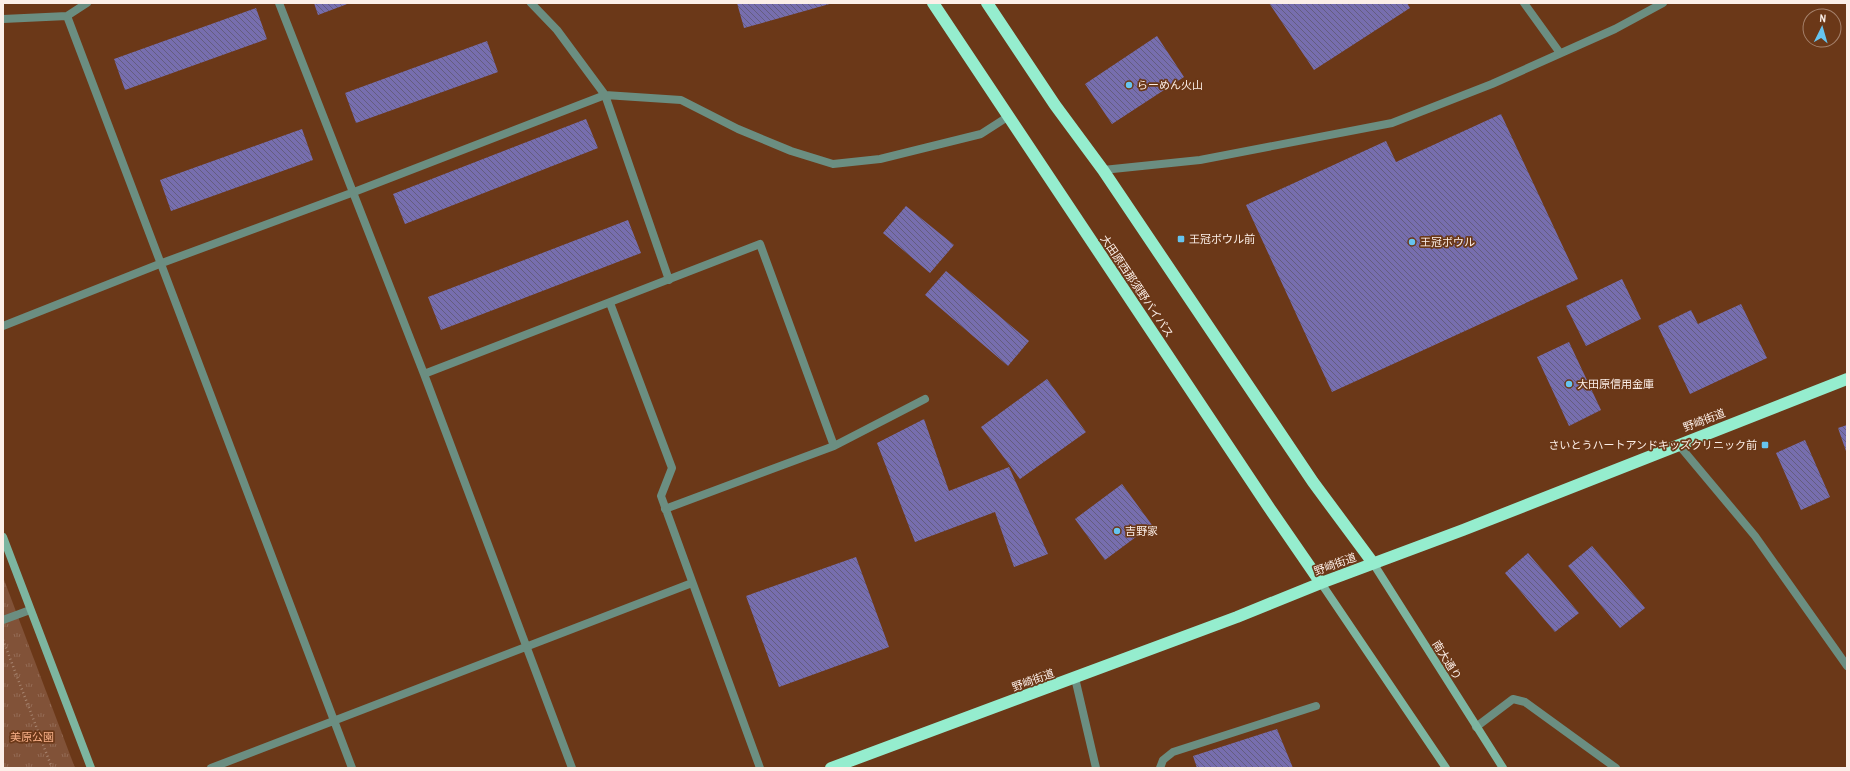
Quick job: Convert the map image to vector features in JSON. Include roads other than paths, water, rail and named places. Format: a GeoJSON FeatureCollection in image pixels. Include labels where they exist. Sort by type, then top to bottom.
{"type":"FeatureCollection","features":[{"type":"Feature","properties":{"kind":"highway","name":"大田原西那須野バイパス"},"geometry":{"type":"LineString","coordinates":[[933,3],[1265,502],[1321,583]]}},
{"type":"Feature","properties":{"kind":"highway"},"geometry":{"type":"LineString","coordinates":[[987,3],[1055,105],[1104,170],[1314,482],[1374,563]]}},
{"type":"Feature","properties":{"kind":"highway","name":"野崎街道"},"geometry":{"type":"LineString","coordinates":[[831,768],[1237,617],[1847,379]]}},
{"type":"Feature","properties":{"kind":"street"},"geometry":{"type":"LineString","coordinates":[[3,19],[67,16],[87,3]]}},
{"type":"Feature","properties":{"kind":"street"},"geometry":{"type":"LineString","coordinates":[[279,3],[424,374],[572,768]]}},
{"type":"Feature","properties":{"kind":"street"},"geometry":{"type":"LineString","coordinates":[[531,3],[557,30],[605,95],[669,280]]}},
{"type":"Feature","properties":{"kind":"street"},"geometry":{"type":"LineString","coordinates":[[1524,3],[1560,53]]}},
{"type":"Feature","properties":{"kind":"street"},"geometry":{"type":"LineString","coordinates":[[1104,170],[1200,160],[1392,123],[1492,84],[1615,29],[1663,3]]}},
{"type":"Feature","properties":{"kind":"street"},"geometry":{"type":"LineString","coordinates":[[67,16],[162,263],[333,721],[352,768]]}},
{"type":"Feature","properties":{"kind":"street"},"geometry":{"type":"LineString","coordinates":[[3,326],[162,263],[354,192],[605,95],[681,100],[744,132],[791,151],[833,164],[880,159],[981,134],[1009,116]]}},
{"type":"Feature","properties":{"kind":"street"},"geometry":{"type":"LineString","coordinates":[[424,374],[760,244],[834,446]]}},
{"type":"Feature","properties":{"kind":"street"},"geometry":{"type":"LineString","coordinates":[[610,303],[672,468],[661,496],[665,509],[760,768]]}},
{"type":"Feature","properties":{"kind":"street"},"geometry":{"type":"LineString","coordinates":[[665,509],[834,446],[925,399]]}},
{"type":"Feature","properties":{"kind":"street"},"geometry":{"type":"LineString","coordinates":[[1678,444],[1755,536],[1847,666]]}},
{"type":"Feature","properties":{"kind":"street"},"geometry":{"type":"LineString","coordinates":[[3,537],[90,768]]}},
{"type":"Feature","properties":{"kind":"street","name":"南大通り"},"geometry":{"type":"LineString","coordinates":[[1374,563],[1503,768]]}},
{"type":"Feature","properties":{"kind":"street"},"geometry":{"type":"LineString","coordinates":[[211,768],[692,583]]}},
{"type":"Feature","properties":{"kind":"street"},"geometry":{"type":"LineString","coordinates":[[1321,583],[1446,768]]}},
{"type":"Feature","properties":{"kind":"street"},"geometry":{"type":"LineString","coordinates":[[3,620],[30,610]]}},
{"type":"Feature","properties":{"kind":"street"},"geometry":{"type":"LineString","coordinates":[[1075,678],[1096,768]]}},
{"type":"Feature","properties":{"kind":"street"},"geometry":{"type":"LineString","coordinates":[[1476,727],[1513,699],[1525,702],[1616,768]]}},
{"type":"Feature","properties":{"kind":"street"},"geometry":{"type":"LineString","coordinates":[[1160,768],[1163,760],[1173,752],[1316,706]]}},
{"type":"Feature","properties":{"kind":"place","name":"らーめん火山"},"geometry":{"type":"Point","coordinates":[1129,85]}},
{"type":"Feature","properties":{"kind":"place","name":"王冠ボウル前"},"geometry":{"type":"Point","coordinates":[1181,239]}},
{"type":"Feature","properties":{"kind":"place","name":"王冠ボウル"},"geometry":{"type":"Point","coordinates":[1412,242]}},
{"type":"Feature","properties":{"kind":"place","name":"大田原信用金庫"},"geometry":{"type":"Point","coordinates":[1569,384]}},
{"type":"Feature","properties":{"kind":"place","name":"さいとうハートアンドキッズクリニック前"},"geometry":{"type":"Point","coordinates":[1765,445]}},
{"type":"Feature","properties":{"kind":"place","name":"吉野家"},"geometry":{"type":"Point","coordinates":[1117,531]}},
{"type":"Feature","properties":{"kind":"park label","name":"美原公園"},"geometry":{"type":"Point","coordinates":[32,737]}}]}
